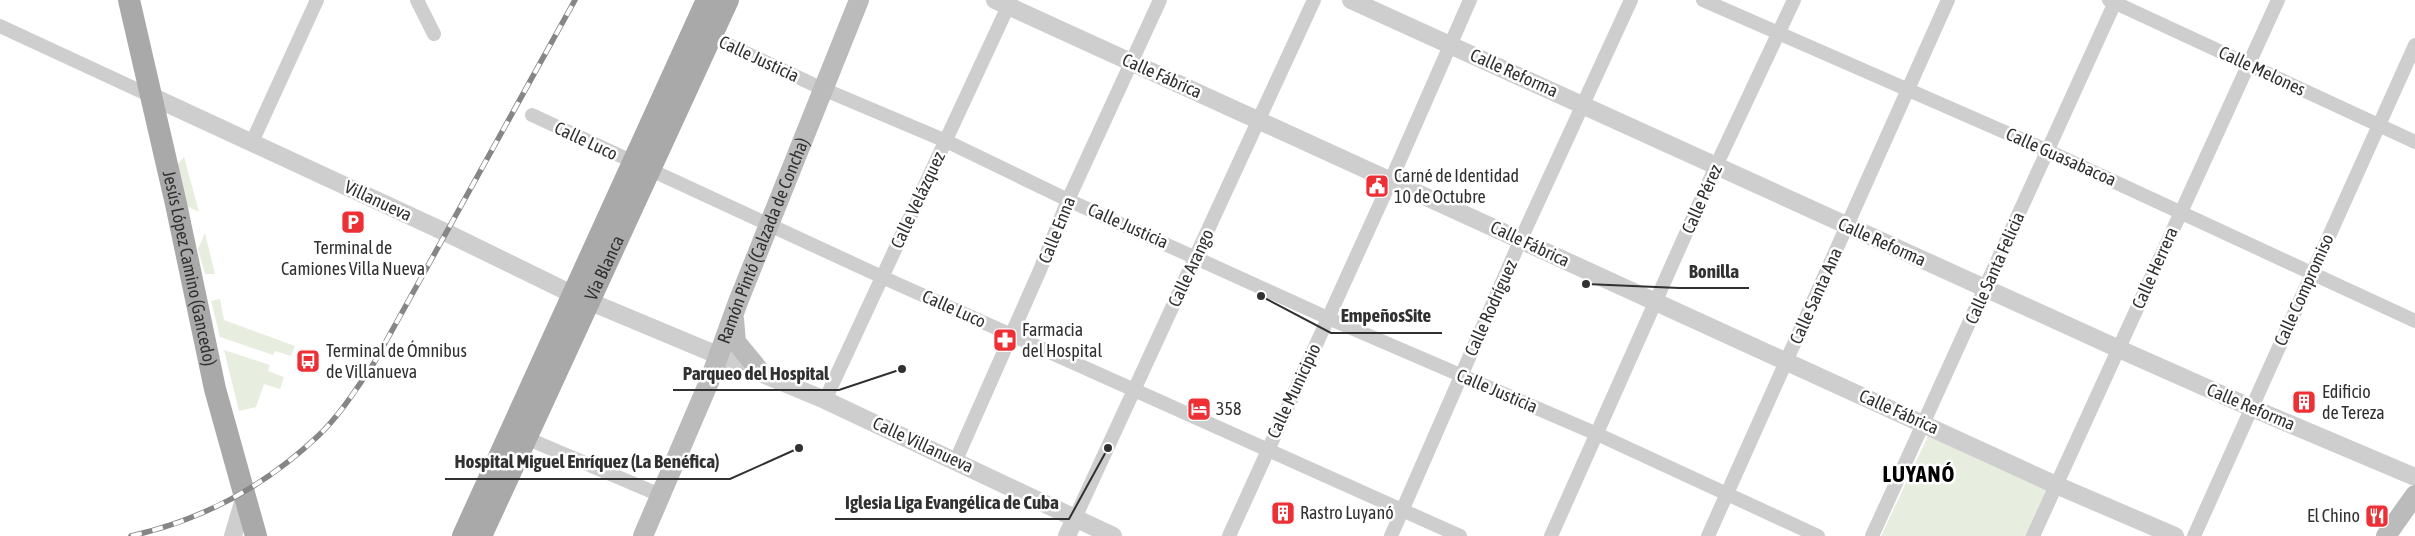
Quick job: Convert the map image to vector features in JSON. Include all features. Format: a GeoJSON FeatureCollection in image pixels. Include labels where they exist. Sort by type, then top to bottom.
{"type":"FeatureCollection","features":[{"type":"Feature","properties":{"kind":"main road","name":"Jesús López Camino (Gancedo)"},"geometry":{"type":"LineString","coordinates":[[129,0],[176,204],[215,389],[244,499],[256,536]]}},
{"type":"Feature","properties":{"kind":"main road","name":"Vía Blanca"},"geometry":{"type":"LineString","coordinates":[[481,536],[526,438],[582,298],[641,166],[706,0]]}},
{"type":"Feature","properties":{"kind":"main road","name":"Vía Blanca"},"geometry":{"type":"LineString","coordinates":[[641,166],[712,37],[728,0]]}},
{"type":"Feature","properties":{"kind":"main road","name":"Ramón Pintó (Calzada de Concha)"},"geometry":{"type":"LineString","coordinates":[[643,536],[720,355],[736,309],[822,89],[859,0]]}},
{"type":"Feature","properties":{"kind":"main road","name":"Vía Blanca"},"geometry":{"type":"LineString","coordinates":[[463,536],[582,298]]}},
{"type":"Feature","properties":{"kind":"main road"},"geometry":{"type":"LineString","coordinates":[[736,309],[733,324],[736,342],[759,370]]}},
{"type":"Feature","properties":{"kind":"main road"},"geometry":{"type":"LineString","coordinates":[[2386,536],[2415,494]]}},
{"type":"Feature","properties":{"kind":"street"},"geometry":{"type":"LineString","coordinates":[[252,142],[317,0]]}},
{"type":"Feature","properties":{"kind":"street"},"geometry":{"type":"LineString","coordinates":[[417,0],[434,34]]}},
{"type":"Feature","properties":{"kind":"street","name":"Calle Enna"},"geometry":{"type":"LineString","coordinates":[[956,460],[1068,200],[1160,0]]}},
{"type":"Feature","properties":{"kind":"street","name":"Calle Arango"},"geometry":{"type":"LineString","coordinates":[[1067,536],[1260,121],[1314,0]]}},
{"type":"Feature","properties":{"kind":"street","name":"Calle Reforma"},"geometry":{"type":"LineString","coordinates":[[1351,0],[2119,349],[2415,477]]}},
{"type":"Feature","properties":{"kind":"street","name":"Calle Municipio"},"geometry":{"type":"LineString","coordinates":[[1229,536],[1391,180],[1470,0]]}},
{"type":"Feature","properties":{"kind":"street","name":"Calle Rodríguez"},"geometry":{"type":"LineString","coordinates":[[1391,536],[1521,239],[1630,0]]}},
{"type":"Feature","properties":{"kind":"street","name":"Calle Guasabacoa"},"geometry":{"type":"LineString","coordinates":[[1703,0],[1778,34],[1909,88],[2415,321]]}},
{"type":"Feature","properties":{"kind":"street","name":"Calle Pérez"},"geometry":{"type":"LineString","coordinates":[[1551,536],[1716,166],[1794,0]]}},
{"type":"Feature","properties":{"kind":"street","name":"Calle Santa Ana"},"geometry":{"type":"LineString","coordinates":[[1708,536],[1948,0]]}},
{"type":"Feature","properties":{"kind":"street","name":"Calle Herrera"},"geometry":{"type":"LineString","coordinates":[[2033,536],[2278,0]]}},
{"type":"Feature","properties":{"kind":"street","name":"Calle Melones"},"geometry":{"type":"LineString","coordinates":[[2114,1],[2415,142]]}},
{"type":"Feature","properties":{"kind":"street","name":"Calle Santa Felicia"},"geometry":{"type":"LineString","coordinates":[[1872,536],[1925,423],[2114,1]]}},
{"type":"Feature","properties":{"kind":"street","name":"Calle Fábrica"},"geometry":{"type":"LineString","coordinates":[[1005,2],[1260,121],[1521,239],[1655,303],[1925,423],[2056,485],[2175,536]]}},
{"type":"Feature","properties":{"kind":"street","name":"Calle Velázquez"},"geometry":{"type":"LineString","coordinates":[[826,400],[946,141],[1005,2]]}},
{"type":"Feature","properties":{"kind":"street","name":"Villanueva"},"geometry":{"type":"LineString","coordinates":[[0,26],[447,232],[582,298],[759,370]]}},
{"type":"Feature","properties":{"kind":"street","name":"Calle Justicia"},"geometry":{"type":"LineString","coordinates":[[712,37],[822,89],[946,141],[1068,200],[1196,256],[1328,318],[1596,434],[1818,536]]}},
{"type":"Feature","properties":{"kind":"street","name":"Calle Compromiso"},"geometry":{"type":"LineString","coordinates":[[2194,536],[2415,45]]}},
{"type":"Feature","properties":{"kind":"street","name":"Calle Luco"},"geometry":{"type":"LineString","coordinates":[[532,115],[882,277],[1135,388],[1460,536]]}},
{"type":"Feature","properties":{"kind":"street","name":"Calle Villanueva"},"geometry":{"type":"LineString","coordinates":[[759,370],[956,460],[1113,536]]}},
{"type":"Feature","properties":{"kind":"street"},"geometry":{"type":"LineString","coordinates":[[526,438],[660,495]]}},
{"type":"Feature","properties":{"kind":"street"},"geometry":{"type":"LineString","coordinates":[[232,536],[244,499]]}},
{"type":"Feature","properties":{"kind":"green space"},"geometry":{"type":"Polygon","coordinates":[[[184,157],[199,212],[187,206],[177,165],[184,157]]]}},
{"type":"Feature","properties":{"kind":"green space"},"geometry":{"type":"Polygon","coordinates":[[[205,233],[215,274],[205,274],[198,249],[205,233]]]}},
{"type":"Feature","properties":{"kind":"green space"},"geometry":{"type":"Polygon","coordinates":[[[220,299],[224,320],[295,346],[291,356],[275,351],[273,355],[220,337],[211,301],[220,299]]]}},
{"type":"Feature","properties":{"kind":"green space"},"geometry":{"type":"Polygon","coordinates":[[[224,350],[270,365],[268,371],[284,377],[280,389],[264,384],[256,407],[239,411],[224,350]]]}},
{"type":"Feature","properties":{"kind":"green space"},"geometry":{"type":"Polygon","coordinates":[[[1929,434],[2049,491],[2028,536],[1881,536],[1929,434]]]}},
{"type":"Feature","properties":{"kind":"railway"},"geometry":{"type":"LineString","coordinates":[[131,536],[183,521],[231,499],[298,454],[334,419],[374,363],[575,0]]}},
{"type":"Feature","properties":{"kind":"place","name":"Carné de Identidad 10 de Octubre"},"geometry":{"type":"Point","coordinates":[1377,186]}},
{"type":"Feature","properties":{"kind":"place","name":"Terminal de Camiones Villa Nueva"},"geometry":{"type":"Point","coordinates":[353,222]}},
{"type":"Feature","properties":{"kind":"place","name":"Bonilla"},"geometry":{"type":"Point","coordinates":[1586,284]}},
{"type":"Feature","properties":{"kind":"place","name":"EmpeñosSite"},"geometry":{"type":"Point","coordinates":[1261,296]}},
{"type":"Feature","properties":{"kind":"place","name":"Farmacia del Hospital"},"geometry":{"type":"Point","coordinates":[1005,340]}},
{"type":"Feature","properties":{"kind":"place","name":"Terminal de Ómnibus de Villanueva"},"geometry":{"type":"Point","coordinates":[308,361]}},
{"type":"Feature","properties":{"kind":"place","name":"Parqueo del Hospital"},"geometry":{"type":"Point","coordinates":[902,369]}},
{"type":"Feature","properties":{"kind":"place","name":"Edificio de Tereza"},"geometry":{"type":"Point","coordinates":[2304,402]}},
{"type":"Feature","properties":{"kind":"place","name":"358"},"geometry":{"type":"Point","coordinates":[1199,409]}},
{"type":"Feature","properties":{"kind":"place","name":"Hospital Miguel Enríquez (La Benéfica)"},"geometry":{"type":"Point","coordinates":[799,448]}},
{"type":"Feature","properties":{"kind":"place","name":"Iglesia Liga Evangélica de Cuba"},"geometry":{"type":"Point","coordinates":[1108,448]}},
{"type":"Feature","properties":{"kind":"place","name":"Rastro Luyanó"},"geometry":{"type":"Point","coordinates":[1283,513]}},
{"type":"Feature","properties":{"kind":"place","name":"El Chino"},"geometry":{"type":"Point","coordinates":[2377,516]}},
{"type":"Feature","properties":{"kind":"district","name":"LUYANÓ"},"geometry":{"type":"Point","coordinates":[1919,474]}}]}
